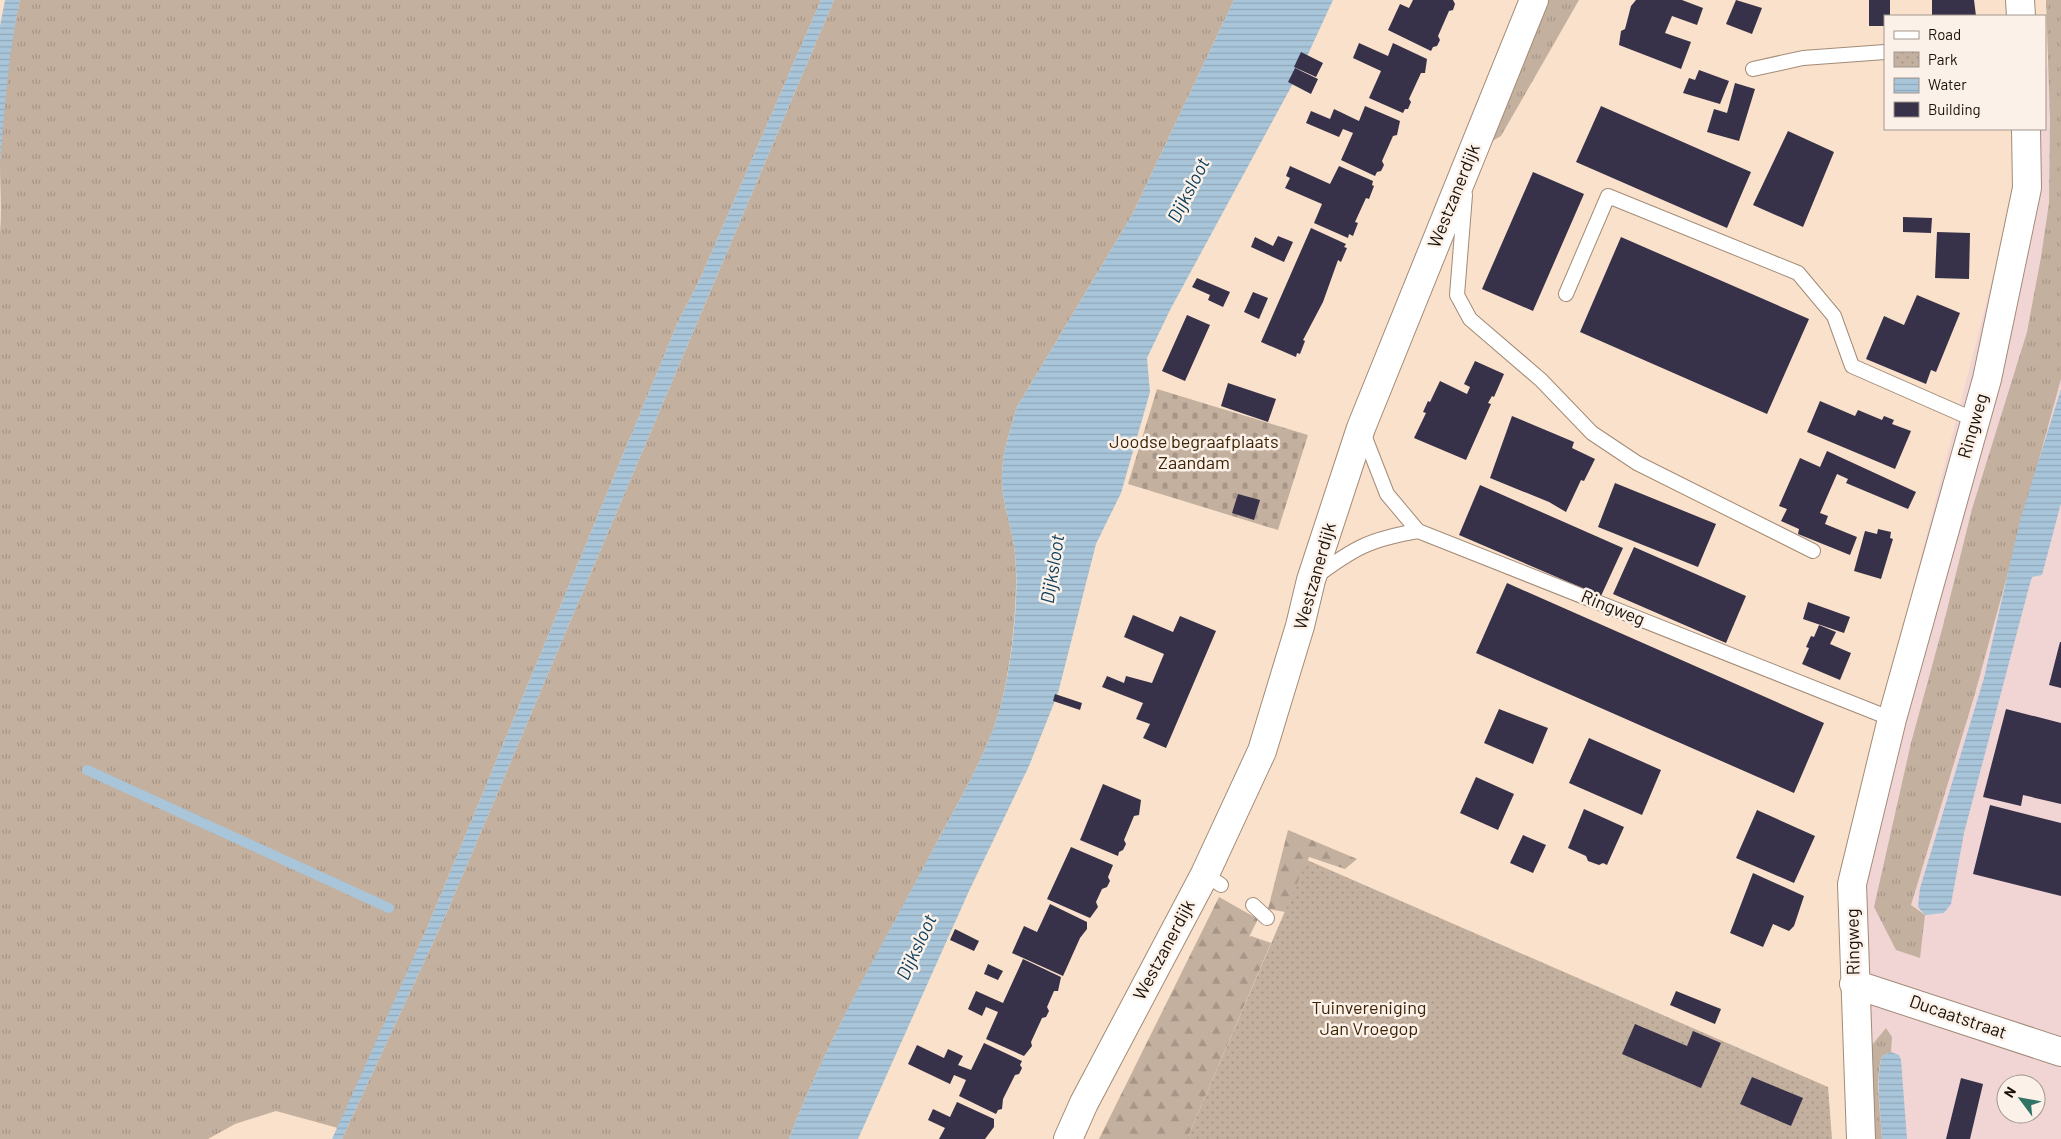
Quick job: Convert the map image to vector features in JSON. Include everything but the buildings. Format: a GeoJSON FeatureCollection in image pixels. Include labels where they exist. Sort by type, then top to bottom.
{"type":"FeatureCollection","features":[{"type":"Feature","properties":{"kind":"street","name":"Westzanerdijk"},"geometry":{"type":"LineString","coordinates":[[1068,1139],[1084,1103],[1213,879],[1262,750],[1300,626],[1311,580],[1361,428],[1534,0]]}},
{"type":"Feature","properties":{"kind":"street"},"geometry":{"type":"LineString","coordinates":[[2020,0],[2021,15]]}},
{"type":"Feature","properties":{"kind":"street","name":"Ringweg"},"geometry":{"type":"LineString","coordinates":[[1861,1139],[1854,984],[1852,884],[1892,719],[1987,379],[2027,188],[2026,130]]}},
{"type":"Feature","properties":{"kind":"street","name":"Ducaatstraat"},"geometry":{"type":"LineString","coordinates":[[1854,984],[2061,1052]]}},
{"type":"Feature","properties":{"kind":"lane"},"geometry":{"type":"LineString","coordinates":[[1753,69],[1804,58],[1884,52]]}},
{"type":"Feature","properties":{"kind":"lane"},"geometry":{"type":"LineString","coordinates":[[1471,154],[1462,219],[1457,295],[1470,319],[1541,380],[1592,433],[1637,463],[1813,551]]}},
{"type":"Feature","properties":{"kind":"lane"},"geometry":{"type":"LineString","coordinates":[[1566,294],[1608,196],[1798,273],[1834,316],[1852,366],[1976,420]]}},
{"type":"Feature","properties":{"kind":"lane","name":"Ringweg"},"geometry":{"type":"LineString","coordinates":[[1361,428],[1387,494],[1418,531],[1892,719]]}},
{"type":"Feature","properties":{"kind":"lane"},"geometry":{"type":"LineString","coordinates":[[1311,580],[1348,552],[1382,537],[1418,531]]}},
{"type":"Feature","properties":{"kind":"lane"},"geometry":{"type":"LineString","coordinates":[[1253,905],[1267,918]]}},
{"type":"Feature","properties":{"kind":"shaded area"},"geometry":{"type":"Polygon","coordinates":[[[2061,12],[2061,1139],[1856,1139],[1838,880],[2031,130],[2046,130],[2046,71],[2061,12]]]}},
{"type":"Feature","properties":{"kind":"green space"},"geometry":{"type":"Polygon","coordinates":[[[20,0],[821,0],[700,279],[678,322],[427,928],[338,1128],[276,1111],[235,1124],[208,1139],[0,1139],[0,164],[6,81],[20,0]]]}},
{"type":"Feature","properties":{"kind":"green space"},"geometry":{"type":"Polygon","coordinates":[[[834,0],[1234,0],[1132,215],[1017,407],[1006,443],[1002,471],[1002,489],[1015,554],[1016,592],[1013,637],[1002,701],[985,750],[821,1063],[789,1139],[342,1139],[444,919],[834,0]]]}},
{"type":"Feature","properties":{"kind":"green space"},"geometry":{"type":"Polygon","coordinates":[[[1548,0],[1579,0],[1501,136],[1487,144],[1548,0]]]}},
{"type":"Feature","properties":{"kind":"green space"},"geometry":{"type":"Polygon","coordinates":[[[2046,0],[2061,0],[2061,379],[1974,697],[1911,905],[1925,915],[1920,958],[1896,950],[1874,907],[1911,743],[1972,509],[2027,332],[2049,203],[2050,119],[2046,0]]]}},
{"type":"Feature","properties":{"kind":"green space","name":"Joodse begraafplaats Zaandam"},"geometry":{"type":"Polygon","coordinates":[[[1157,389],[1308,435],[1278,530],[1128,484],[1157,389]]]}},
{"type":"Feature","properties":{"kind":"green space"},"geometry":{"type":"Polygon","coordinates":[[[1288,830],[1357,859],[1345,869],[1309,857],[1291,913],[1268,909],[1288,830]]]}},
{"type":"Feature","properties":{"kind":"green space","name":"Tuinvereniging Jan Vroegop"},"geometry":{"type":"Polygon","coordinates":[[[1307,860],[1828,1087],[1832,1139],[1187,1139],[1307,860]]]}},
{"type":"Feature","properties":{"kind":"green space"},"geometry":{"type":"Polygon","coordinates":[[[1219,897],[1258,919],[1249,937],[1271,943],[1187,1139],[1099,1139],[1219,897]]]}},
{"type":"Feature","properties":{"kind":"green space"},"geometry":{"type":"Polygon","coordinates":[[[1886,1028],[1892,1037],[1891,1052],[1882,1056],[1878,1076],[1882,1139],[1870,1139],[1869,1056],[1872,1045],[1886,1028]]]}},
{"type":"Feature","properties":{"kind":"water"},"geometry":{"type":"Polygon","coordinates":[[[5,0],[20,0],[5,101],[0,162],[0,26],[5,0]]]}},
{"type":"Feature","properties":{"kind":"water"},"geometry":{"type":"Polygon","coordinates":[[[821,0],[834,0],[444,919],[342,1139],[332,1139],[427,928],[678,322],[700,279],[821,0]]]}},
{"type":"Feature","properties":{"kind":"water","name":"Dijksloot"},"geometry":{"type":"Polygon","coordinates":[[[1234,0],[1333,0],[1303,65],[1170,310],[1147,358],[1150,392],[1121,493],[1096,544],[1058,693],[1029,766],[969,891],[858,1139],[789,1139],[821,1063],[878,951],[970,781],[985,750],[997,718],[1010,659],[1015,614],[1015,554],[1002,489],[1002,471],[1006,443],[1017,407],[1132,215],[1234,0]]]}},
{"type":"Feature","properties":{"kind":"water"},"geometry":{"type":"Polygon","coordinates":[[[2061,389],[2061,503],[2042,575],[2032,577],[2029,587],[1964,833],[1951,904],[1944,913],[1925,915],[1918,907],[1920,888],[1984,678],[2020,520],[2061,389]]]}},
{"type":"Feature","properties":{"kind":"water"},"geometry":{"type":"Polygon","coordinates":[[[1891,1052],[1899,1055],[1901,1060],[1907,1139],[1882,1139],[1879,1087],[1880,1066],[1882,1056],[1891,1052]]]}},
{"type":"Feature","properties":{"kind":"waterway"},"geometry":{"type":"LineString","coordinates":[[87,770],[389,908]]}}]}
